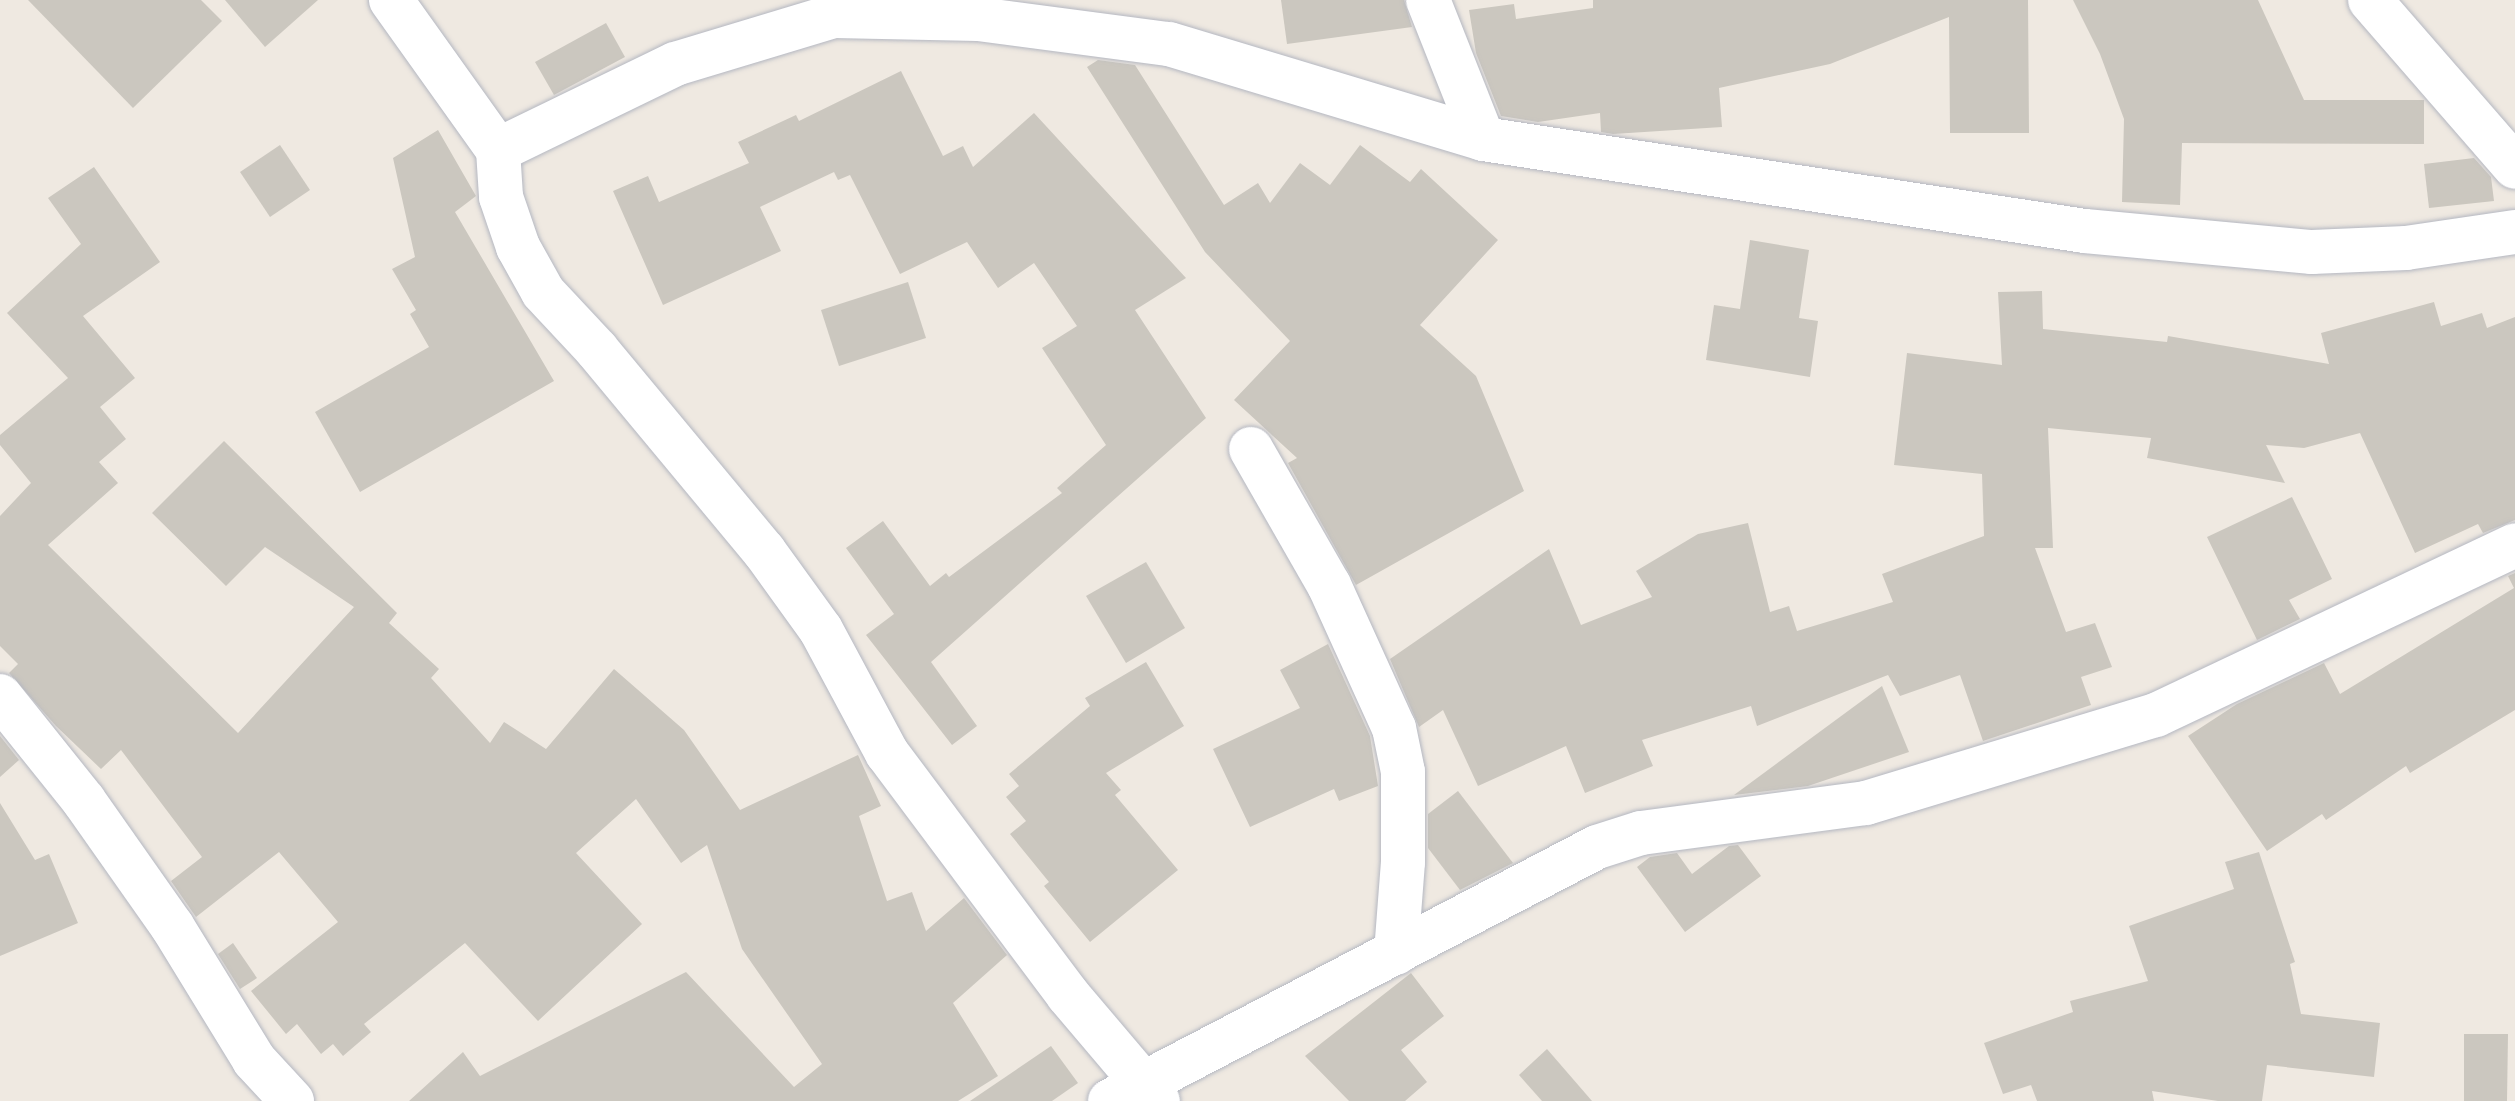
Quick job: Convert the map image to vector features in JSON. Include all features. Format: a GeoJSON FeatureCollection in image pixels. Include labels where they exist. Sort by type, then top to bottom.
{"type":"FeatureCollection","features":[{"type":"Feature","properties":{"kind":"street"},"geometry":{"type":"LineString","coordinates":[[391,0],[498,150],[501,197],[518,247],[543,292],[597,350],[764,551],[821,630],[887,753],[1068,995],[1137,1095],[1597,847],[1641,833],[1866,803],[2156,715],[2515,545]]}},
{"type":"Feature","properties":{"kind":"street"},"geometry":{"type":"LineString","coordinates":[[1428,0],[1483,139]]}},
{"type":"Feature","properties":{"kind":"street"},"geometry":{"type":"LineString","coordinates":[[2370,0],[2515,167]]}},
{"type":"Feature","properties":{"kind":"street"},"geometry":{"type":"LineString","coordinates":[[498,150],[675,64],[834,16],[978,19],[1169,44],[1483,139],[2085,231],[2312,252],[2406,248],[2515,232]]}},
{"type":"Feature","properties":{"kind":"street"},"geometry":{"type":"LineString","coordinates":[[1251,449],[1329,585],[1394,728],[1403,772],[1403,862],[1396,953]]}},
{"type":"Feature","properties":{"kind":"street"},"geometry":{"type":"LineString","coordinates":[[0,696],[84,801],[172,926],[254,1060],[292,1101]]}},
{"type":"Feature","properties":{"kind":"building"},"geometry":{"type":"Polygon","coordinates":[[[28,0],[201,0],[222,21],[133,108],[28,0]]]}},
{"type":"Feature","properties":{"kind":"building"},"geometry":{"type":"Polygon","coordinates":[[[225,0],[318,0],[265,47],[225,0]]]}},
{"type":"Feature","properties":{"kind":"building"},"geometry":{"type":"Polygon","coordinates":[[[1281,0],[1404,0],[1412,27],[1287,44],[1281,0]]]}},
{"type":"Feature","properties":{"kind":"building"},"geometry":{"type":"Polygon","coordinates":[[[1593,0],[2028,0],[2029,133],[1950,133],[1949,17],[1830,64],[1719,88],[1722,127],[1613,134],[1601,132],[1600,113],[1538,122],[1501,116],[1476,53],[1469,10],[1514,4],[1516,19],[1593,8],[1593,0]]]}},
{"type":"Feature","properties":{"kind":"building"},"geometry":{"type":"Polygon","coordinates":[[[2073,0],[2258,0],[2304,100],[2424,100],[2424,144],[2182,143],[2180,205],[2122,202],[2124,119],[2100,54],[2073,0]]]}},
{"type":"Feature","properties":{"kind":"building"},"geometry":{"type":"Polygon","coordinates":[[[606,23],[625,57],[554,95],[535,62],[606,23]]]}},
{"type":"Feature","properties":{"kind":"building"},"geometry":{"type":"Polygon","coordinates":[[[1098,60],[1135,65],[1224,205],[1258,183],[1270,203],[1300,163],[1330,185],[1360,145],[1410,182],[1421,169],[1498,240],[1420,325],[1476,376],[1524,491],[1356,585],[1288,463],[1297,458],[1234,400],[1290,341],[1205,252],[1087,67],[1098,60]]]}},
{"type":"Feature","properties":{"kind":"building"},"geometry":{"type":"Polygon","coordinates":[[[901,71],[943,156],[963,146],[973,167],[1034,113],[1186,278],[1135,310],[1206,418],[931,662],[977,726],[952,745],[866,635],[894,614],[846,548],[883,521],[930,586],[946,573],[949,577],[1062,493],[1057,488],[1106,445],[1042,348],[1077,326],[1034,263],[998,288],[967,242],[900,274],[850,175],[838,180],[834,172],[760,207],[781,251],[663,305],[613,191],[648,176],[659,202],[749,163],[738,142],[796,115],[799,121],[901,71]]]}},
{"type":"Feature","properties":{"kind":"building"},"geometry":{"type":"Polygon","coordinates":[[[438,130],[476,196],[455,212],[554,381],[360,492],[315,412],[429,347],[410,314],[416,310],[392,269],[415,257],[393,158],[438,130]]]}},
{"type":"Feature","properties":{"kind":"building"},"geometry":{"type":"Polygon","coordinates":[[[280,145],[310,190],[270,217],[240,172],[280,145]]]}},
{"type":"Feature","properties":{"kind":"building"},"geometry":{"type":"Polygon","coordinates":[[[2474,158],[2491,177],[2494,201],[2429,208],[2424,164],[2474,158]]]}},
{"type":"Feature","properties":{"kind":"building"},"geometry":{"type":"Polygon","coordinates":[[[94,167],[160,262],[83,316],[135,378],[100,407],[126,439],[99,462],[118,483],[48,545],[238,733],[354,607],[265,547],[226,586],[152,513],[224,441],[397,613],[389,623],[439,669],[431,678],[490,743],[504,722],[546,749],[614,669],[684,730],[740,810],[858,755],[881,806],[859,816],[887,901],[912,892],[926,931],[964,898],[1007,955],[953,1003],[998,1076],[958,1101],[409,1101],[463,1052],[480,1076],[686,972],[794,1087],[822,1064],[742,949],[707,845],[681,863],[636,799],[576,853],[642,924],[538,1021],[465,943],[364,1024],[371,1032],[343,1056],[333,1044],[321,1054],[297,1024],[286,1034],[251,991],[338,922],[279,852],[196,917],[171,881],[202,857],[121,750],[101,769],[56,726],[9,673],[18,664],[0,646],[0,516],[31,483],[0,445],[0,435],[68,378],[7,313],[81,244],[48,198],[94,167]]]}},
{"type":"Feature","properties":{"kind":"building"},"geometry":{"type":"Polygon","coordinates":[[[1750,240],[1809,250],[1799,318],[1818,321],[1810,377],[1706,360],[1714,305],[1740,309],[1750,240]]]}},
{"type":"Feature","properties":{"kind":"building"},"geometry":{"type":"Polygon","coordinates":[[[908,282],[926,338],[839,366],[821,310],[908,282]]]}},
{"type":"Feature","properties":{"kind":"building"},"geometry":{"type":"Polygon","coordinates":[[[2042,291],[2043,329],[2167,342],[2168,336],[2329,364],[2321,333],[2434,302],[2441,326],[2482,313],[2487,328],[2515,317],[2515,520],[2483,533],[2478,524],[2415,553],[2360,433],[2304,448],[2266,445],[2285,483],[2147,458],[2151,438],[2048,428],[2053,548],[2035,548],[2066,632],[2095,623],[2112,667],[2081,677],[2091,705],[1983,741],[1960,675],[1900,696],[1888,675],[1757,726],[1751,706],[1642,740],[1653,766],[1585,793],[1566,746],[1478,786],[1443,710],[1419,727],[1390,659],[1549,549],[1581,625],[1652,597],[1636,571],[1698,534],[1748,523],[1770,612],[1789,606],[1797,631],[1893,602],[1882,574],[1984,536],[1982,474],[1894,465],[1907,353],[2002,365],[1998,292],[2042,291]]]}},
{"type":"Feature","properties":{"kind":"building"},"geometry":{"type":"Polygon","coordinates":[[[2292,497],[2332,579],[2289,600],[2300,619],[2257,640],[2207,537],[2292,497]]]}},
{"type":"Feature","properties":{"kind":"building"},"geometry":{"type":"Polygon","coordinates":[[[1146,562],[1185,628],[1126,663],[1086,596],[1146,562]]]}},
{"type":"Feature","properties":{"kind":"building"},"geometry":{"type":"Polygon","coordinates":[[[2515,573],[2515,710],[2410,773],[2406,766],[2326,820],[2322,814],[2267,851],[2188,736],[2237,704],[2324,663],[2340,694],[2514,588],[2508,576],[2515,573]]]}},
{"type":"Feature","properties":{"kind":"building"},"geometry":{"type":"Polygon","coordinates":[[[1328,644],[1370,736],[1378,786],[1339,801],[1334,789],[1250,827],[1213,749],[1300,708],[1280,670],[1328,644]]]}},
{"type":"Feature","properties":{"kind":"building"},"geometry":{"type":"Polygon","coordinates":[[[1146,662],[1184,726],[1106,773],[1121,790],[1115,795],[1178,870],[1090,942],[1044,886],[1049,882],[1010,834],[1026,821],[1006,797],[1019,786],[1009,774],[1090,706],[1085,698],[1146,662]]]}},
{"type":"Feature","properties":{"kind":"building"},"geometry":{"type":"Polygon","coordinates":[[[1882,686],[1909,752],[1808,786],[1734,795],[1882,686]]]}},
{"type":"Feature","properties":{"kind":"building"},"geometry":{"type":"Polygon","coordinates":[[[0,736],[19,760],[0,777],[0,736]]]}},
{"type":"Feature","properties":{"kind":"building"},"geometry":{"type":"Polygon","coordinates":[[[1458,791],[1513,863],[1460,890],[1428,848],[1428,814],[1458,791]]]}},
{"type":"Feature","properties":{"kind":"building"},"geometry":{"type":"Polygon","coordinates":[[[0,803],[35,860],[49,854],[78,923],[0,956],[0,803]]]}},
{"type":"Feature","properties":{"kind":"building"},"geometry":{"type":"Polygon","coordinates":[[[1738,845],[1761,876],[1685,932],[1637,867],[1650,857],[1677,853],[1692,874],[1729,846],[1738,845]]]}},
{"type":"Feature","properties":{"kind":"building"},"geometry":{"type":"Polygon","coordinates":[[[2259,852],[2295,962],[2290,964],[2301,1014],[2380,1023],[2374,1077],[2267,1065],[2262,1101],[2218,1101],[2152,1091],[2154,1101],[2037,1101],[2031,1085],[2003,1094],[1984,1043],[2073,1012],[2070,1001],[2148,981],[2129,926],[2234,889],[2225,862],[2259,852]]]}},
{"type":"Feature","properties":{"kind":"building"},"geometry":{"type":"Polygon","coordinates":[[[233,943],[257,978],[240,989],[218,954],[233,943]]]}},
{"type":"Feature","properties":{"kind":"building"},"geometry":{"type":"Polygon","coordinates":[[[1411,973],[1444,1016],[1401,1050],[1427,1082],[1405,1101],[1349,1101],[1305,1056],[1411,973]]]}},
{"type":"Feature","properties":{"kind":"building"},"geometry":{"type":"Polygon","coordinates":[[[2464,1034],[2508,1034],[2507,1101],[2464,1101],[2464,1034]]]}},
{"type":"Feature","properties":{"kind":"building"},"geometry":{"type":"Polygon","coordinates":[[[1051,1046],[1078,1083],[1052,1101],[970,1101],[1051,1046]]]}},
{"type":"Feature","properties":{"kind":"building"},"geometry":{"type":"Polygon","coordinates":[[[1547,1049],[1592,1101],[1542,1101],[1519,1075],[1547,1049]]]}}]}
